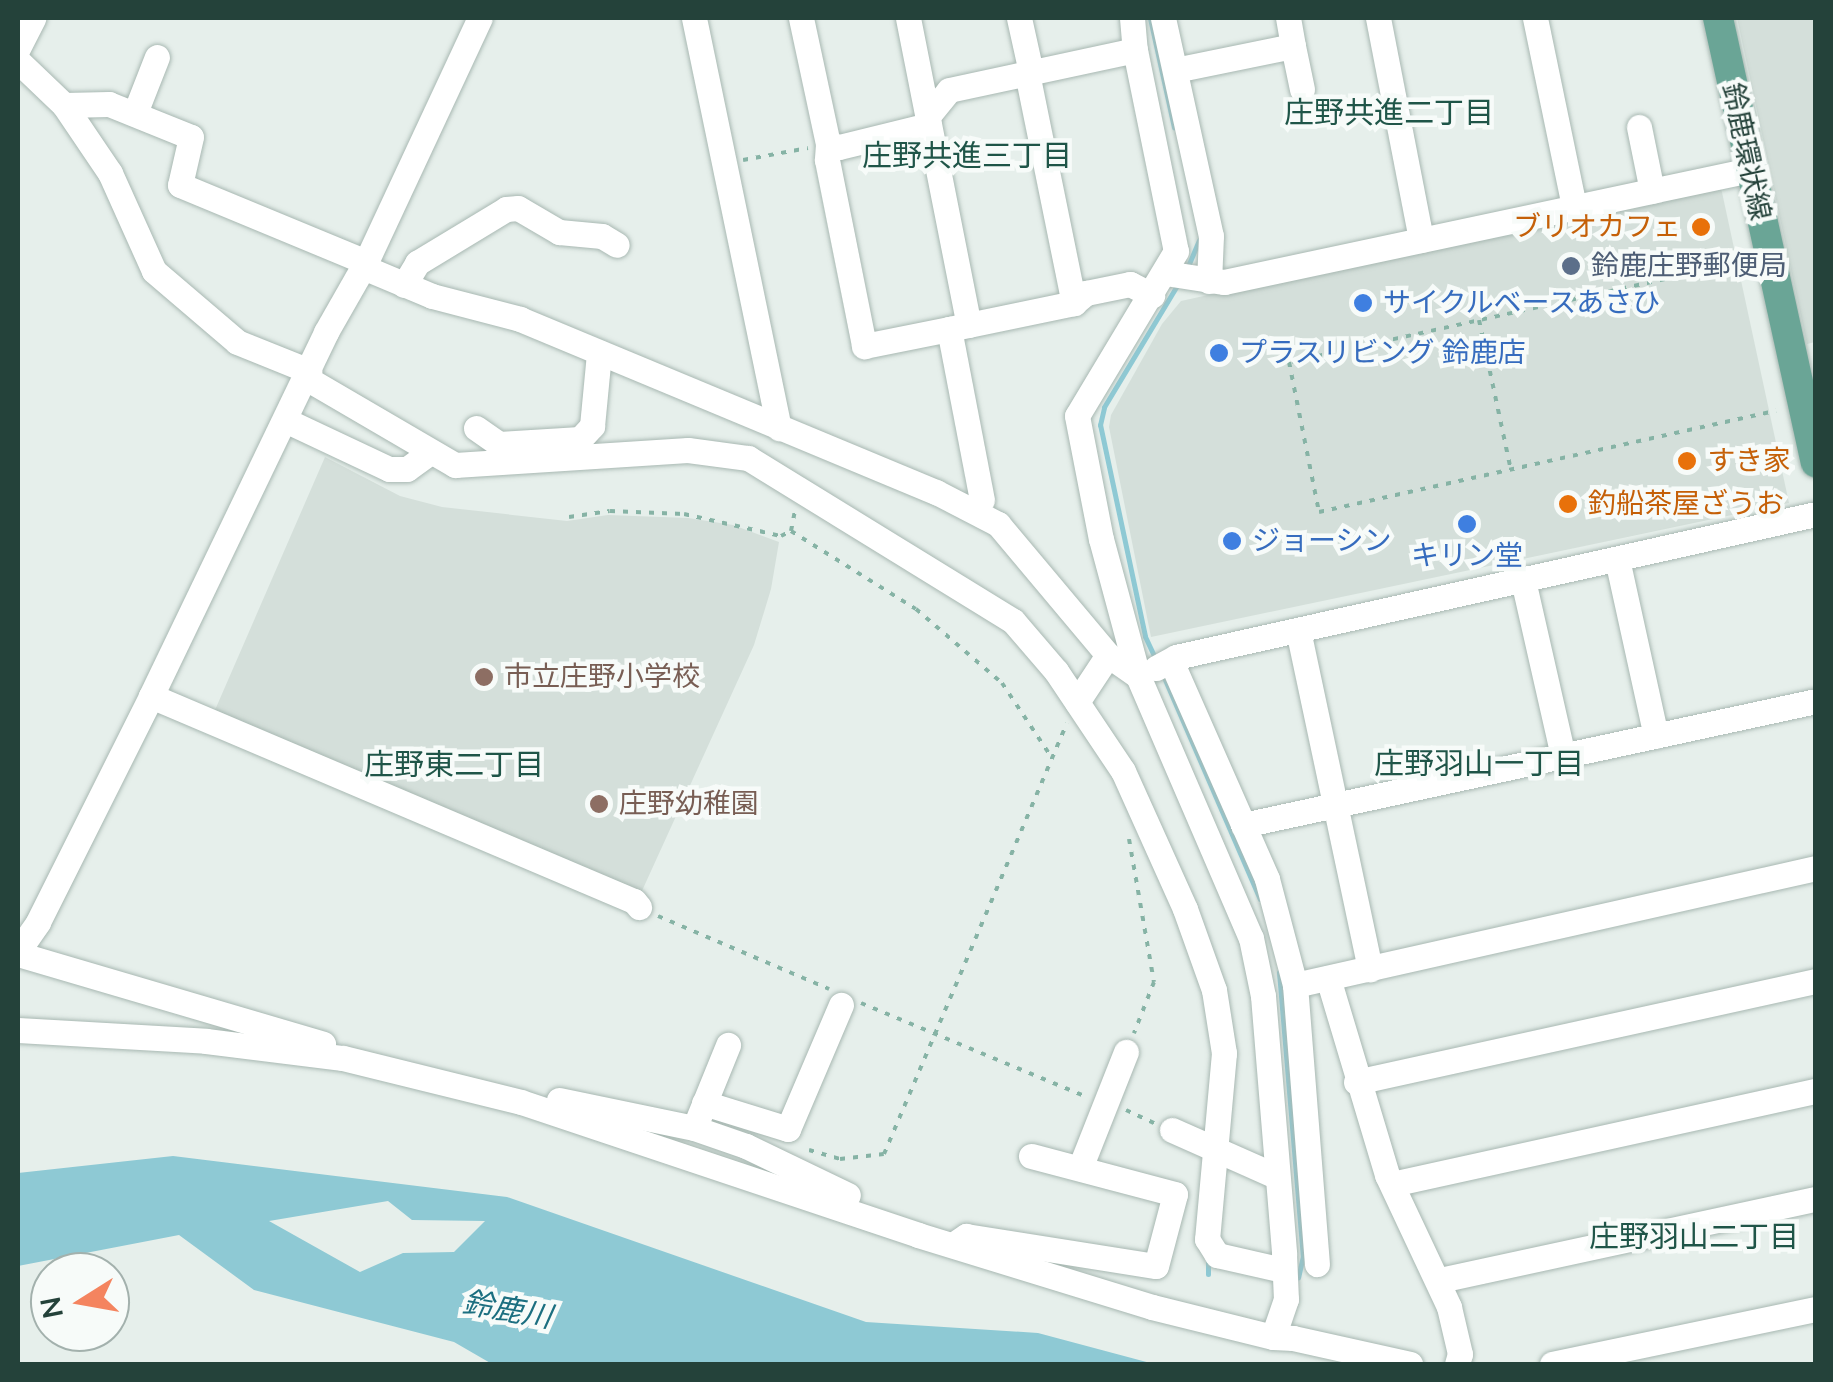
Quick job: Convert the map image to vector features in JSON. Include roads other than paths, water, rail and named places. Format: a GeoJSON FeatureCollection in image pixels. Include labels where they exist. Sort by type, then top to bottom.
{"type":"FeatureCollection","features":[{"type":"Feature","properties":{"kind":"main road","name":"鈴鹿環状線"},"geometry":{"type":"LineString","coordinates":[[1718,18],[1816,462]]}},
{"type":"Feature","properties":{"kind":"street"},"geometry":{"type":"LineString","coordinates":[[18,48],[33,18]]}},
{"type":"Feature","properties":{"kind":"street"},"geometry":{"type":"LineString","coordinates":[[343,1058],[332,1047],[18,953],[38,922],[151,696],[364,264],[480,18]]}},
{"type":"Feature","properties":{"kind":"street"},"geometry":{"type":"LineString","coordinates":[[694,18],[779,428]]}},
{"type":"Feature","properties":{"kind":"street"},"geometry":{"type":"LineString","coordinates":[[801,18],[864,346],[1074,303],[1086,293],[1130,284],[1224,282],[1750,170]]}},
{"type":"Feature","properties":{"kind":"street"},"geometry":{"type":"LineString","coordinates":[[908,18],[928,121],[982,500]]}},
{"type":"Feature","properties":{"kind":"street"},"geometry":{"type":"LineString","coordinates":[[1019,18],[1074,303]]}},
{"type":"Feature","properties":{"kind":"street"},"geometry":{"type":"LineString","coordinates":[[1132,18],[1176,251],[1076,416],[1101,539],[1141,675],[1251,938],[1263,996],[1286,1300],[1274,1338]]}},
{"type":"Feature","properties":{"kind":"street"},"geometry":{"type":"LineString","coordinates":[[1163,18],[1211,236],[1208,281]]}},
{"type":"Feature","properties":{"kind":"street"},"geometry":{"type":"LineString","coordinates":[[1288,18],[1302,89]]}},
{"type":"Feature","properties":{"kind":"street"},"geometry":{"type":"LineString","coordinates":[[1378,18],[1421,240]]}},
{"type":"Feature","properties":{"kind":"street"},"geometry":{"type":"LineString","coordinates":[[1534,18],[1574,207]]}},
{"type":"Feature","properties":{"kind":"street"},"geometry":{"type":"LineString","coordinates":[[1175,70],[1293,46]]}},
{"type":"Feature","properties":{"kind":"street"},"geometry":{"type":"LineString","coordinates":[[828,144],[839,146],[928,121],[949,90],[1136,50]]}},
{"type":"Feature","properties":{"kind":"street"},"geometry":{"type":"LineString","coordinates":[[135,113],[157,57]]}},
{"type":"Feature","properties":{"kind":"street"},"geometry":{"type":"LineString","coordinates":[[18,62],[64,104],[124,199],[141,249],[154,271],[238,342],[305,379],[424,459],[468,466],[688,450],[729,453],[766,467],[798,499],[1013,621],[1073,709],[1123,770],[1185,910],[1214,990],[1224,1053],[1198,1142],[1207,1239],[1217,1255],[1282,1270]]}},
{"type":"Feature","properties":{"kind":"street"},"geometry":{"type":"LineString","coordinates":[[64,104],[108,104],[191,138],[180,185],[404,285],[485,307],[936,492],[998,524],[1108,655],[1141,675]]}},
{"type":"Feature","properties":{"kind":"street"},"geometry":{"type":"LineString","coordinates":[[1639,127],[1652,191]]}},
{"type":"Feature","properties":{"kind":"street"},"geometry":{"type":"LineString","coordinates":[[404,285],[417,263],[506,209],[518,208],[559,232],[602,236],[616,246]]}},
{"type":"Feature","properties":{"kind":"street"},"geometry":{"type":"LineString","coordinates":[[476,428],[499,444],[580,439],[592,426],[599,353]]}},
{"type":"Feature","properties":{"kind":"street"},"geometry":{"type":"LineString","coordinates":[[286,420],[389,469],[424,459]]}},
{"type":"Feature","properties":{"kind":"street"},"geometry":{"type":"LineString","coordinates":[[798,499],[816,444]]}},
{"type":"Feature","properties":{"kind":"street"},"geometry":{"type":"LineString","coordinates":[[1141,675],[1171,661],[1298,630],[1816,514]]}},
{"type":"Feature","properties":{"kind":"street"},"geometry":{"type":"LineString","coordinates":[[1617,559],[1656,736]]}},
{"type":"Feature","properties":{"kind":"street"},"geometry":{"type":"LineString","coordinates":[[1523,580],[1563,756]]}},
{"type":"Feature","properties":{"kind":"street"},"geometry":{"type":"LineString","coordinates":[[1298,630],[1370,968]]}},
{"type":"Feature","properties":{"kind":"street"},"geometry":{"type":"LineString","coordinates":[[1073,709],[1108,655]]}},
{"type":"Feature","properties":{"kind":"street"},"geometry":{"type":"LineString","coordinates":[[1171,661],[1274,899],[1295,985],[1317,1264]]}},
{"type":"Feature","properties":{"kind":"street"},"geometry":{"type":"LineString","coordinates":[[151,696],[634,900],[638,907]]}},
{"type":"Feature","properties":{"kind":"street"},"geometry":{"type":"LineString","coordinates":[[1243,825],[1816,701]]}},
{"type":"Feature","properties":{"kind":"street"},"geometry":{"type":"LineString","coordinates":[[1295,985],[1816,868]]}},
{"type":"Feature","properties":{"kind":"street"},"geometry":{"type":"LineString","coordinates":[[1328,978],[1356,1082],[1392,1184],[1440,1280],[1456,1328],[1457,1364]]}},
{"type":"Feature","properties":{"kind":"street"},"geometry":{"type":"LineString","coordinates":[[1356,1082],[1816,980]]}},
{"type":"Feature","properties":{"kind":"street"},"geometry":{"type":"LineString","coordinates":[[704,1103],[788,1129],[848,1001]]}},
{"type":"Feature","properties":{"kind":"street"},"geometry":{"type":"LineString","coordinates":[[18,1030],[206,1041],[343,1058],[521,1102],[882,1222],[1152,1306],[1274,1338],[1293,1338],[1410,1364]]}},
{"type":"Feature","properties":{"kind":"street"},"geometry":{"type":"LineString","coordinates":[[694,1128],[728,1045]]}},
{"type":"Feature","properties":{"kind":"street"},"geometry":{"type":"LineString","coordinates":[[1080,1168],[1126,1052]]}},
{"type":"Feature","properties":{"kind":"street"},"geometry":{"type":"LineString","coordinates":[[1392,1184],[1816,1091]]}},
{"type":"Feature","properties":{"kind":"street"},"geometry":{"type":"LineString","coordinates":[[521,1102],[538,1096],[694,1128],[746,1146],[873,1205],[882,1222]]}},
{"type":"Feature","properties":{"kind":"street"},"geometry":{"type":"LineString","coordinates":[[1198,1142],[1276,1176]]}},
{"type":"Feature","properties":{"kind":"street"},"geometry":{"type":"LineString","coordinates":[[953,1244],[966,1236],[1156,1266],[1174,1194],[1032,1156]]}},
{"type":"Feature","properties":{"kind":"street"},"geometry":{"type":"LineString","coordinates":[[1440,1280],[1816,1199]]}},
{"type":"Feature","properties":{"kind":"street"},"geometry":{"type":"LineString","coordinates":[[1552,1364],[1816,1309]]}},
{"type":"Feature","properties":{"kind":"water","name":"鈴鹿川"},"geometry":{"type":"Polygon","coordinates":[[[173,1156],[507,1197],[866,1322],[1038,1333],[1154,1364],[492,1364],[454,1342],[254,1290],[179,1235],[91,1252],[30,1252],[30,1264],[18,1266],[18,1173],[173,1156]],[[388,1201],[269,1221],[360,1272],[403,1253],[454,1252],[485,1221],[412,1220],[388,1201]]]}},
{"type":"Feature","properties":{"kind":"waterway"},"geometry":{"type":"LineString","coordinates":[[1150,18],[1174,127]]}},
{"type":"Feature","properties":{"kind":"waterway"},"geometry":{"type":"LineString","coordinates":[[1188,266],[1199,240]]}},
{"type":"Feature","properties":{"kind":"waterway"},"geometry":{"type":"LineString","coordinates":[[1156,660],[1145,636],[1100,425],[1104,407],[1178,284]]}},
{"type":"Feature","properties":{"kind":"waterway"},"geometry":{"type":"LineString","coordinates":[[1163,675],[1260,899]]}},
{"type":"Feature","properties":{"kind":"waterway"},"geometry":{"type":"LineString","coordinates":[[1279,972],[1303,1256],[1298,1277]]}},
{"type":"Feature","properties":{"kind":"waterway"},"geometry":{"type":"LineString","coordinates":[[1208,1258],[1208,1274]]}},
{"type":"Feature","properties":{"kind":"place","name":"ブリオカフェ"},"geometry":{"type":"Point","coordinates":[1701,227]}},
{"type":"Feature","properties":{"kind":"place","name":"鈴鹿庄野郵便局"},"geometry":{"type":"Point","coordinates":[1571,266]}},
{"type":"Feature","properties":{"kind":"place","name":"サイクルベースあさひ"},"geometry":{"type":"Point","coordinates":[1363,303]}},
{"type":"Feature","properties":{"kind":"place","name":"プラスリビング 鈴鹿店"},"geometry":{"type":"Point","coordinates":[1219,353]}},
{"type":"Feature","properties":{"kind":"place","name":"すき家"},"geometry":{"type":"Point","coordinates":[1687,461]}},
{"type":"Feature","properties":{"kind":"place","name":"釣船茶屋ざうお"},"geometry":{"type":"Point","coordinates":[1568,504]}},
{"type":"Feature","properties":{"kind":"place","name":"キリン堂"},"geometry":{"type":"Point","coordinates":[1467,524]}},
{"type":"Feature","properties":{"kind":"place","name":"ジョーシン"},"geometry":{"type":"Point","coordinates":[1232,541]}},
{"type":"Feature","properties":{"kind":"place","name":"市立庄野小学校"},"geometry":{"type":"Point","coordinates":[484,677]}},
{"type":"Feature","properties":{"kind":"place","name":"庄野幼稚園"},"geometry":{"type":"Point","coordinates":[599,804]}},
{"type":"Feature","properties":{"kind":"district","name":"庄野共進二丁目"},"geometry":{"type":"Point","coordinates":[1389,114]}},
{"type":"Feature","properties":{"kind":"district","name":"庄野共進三丁目"},"geometry":{"type":"Point","coordinates":[967,157]}},
{"type":"Feature","properties":{"kind":"district","name":"庄野羽山一丁目"},"geometry":{"type":"Point","coordinates":[1479,765]}},
{"type":"Feature","properties":{"kind":"district","name":"庄野東二丁目"},"geometry":{"type":"Point","coordinates":[454,766]}},
{"type":"Feature","properties":{"kind":"district","name":"庄野羽山二丁目"},"geometry":{"type":"Point","coordinates":[1694,1238]}}]}
